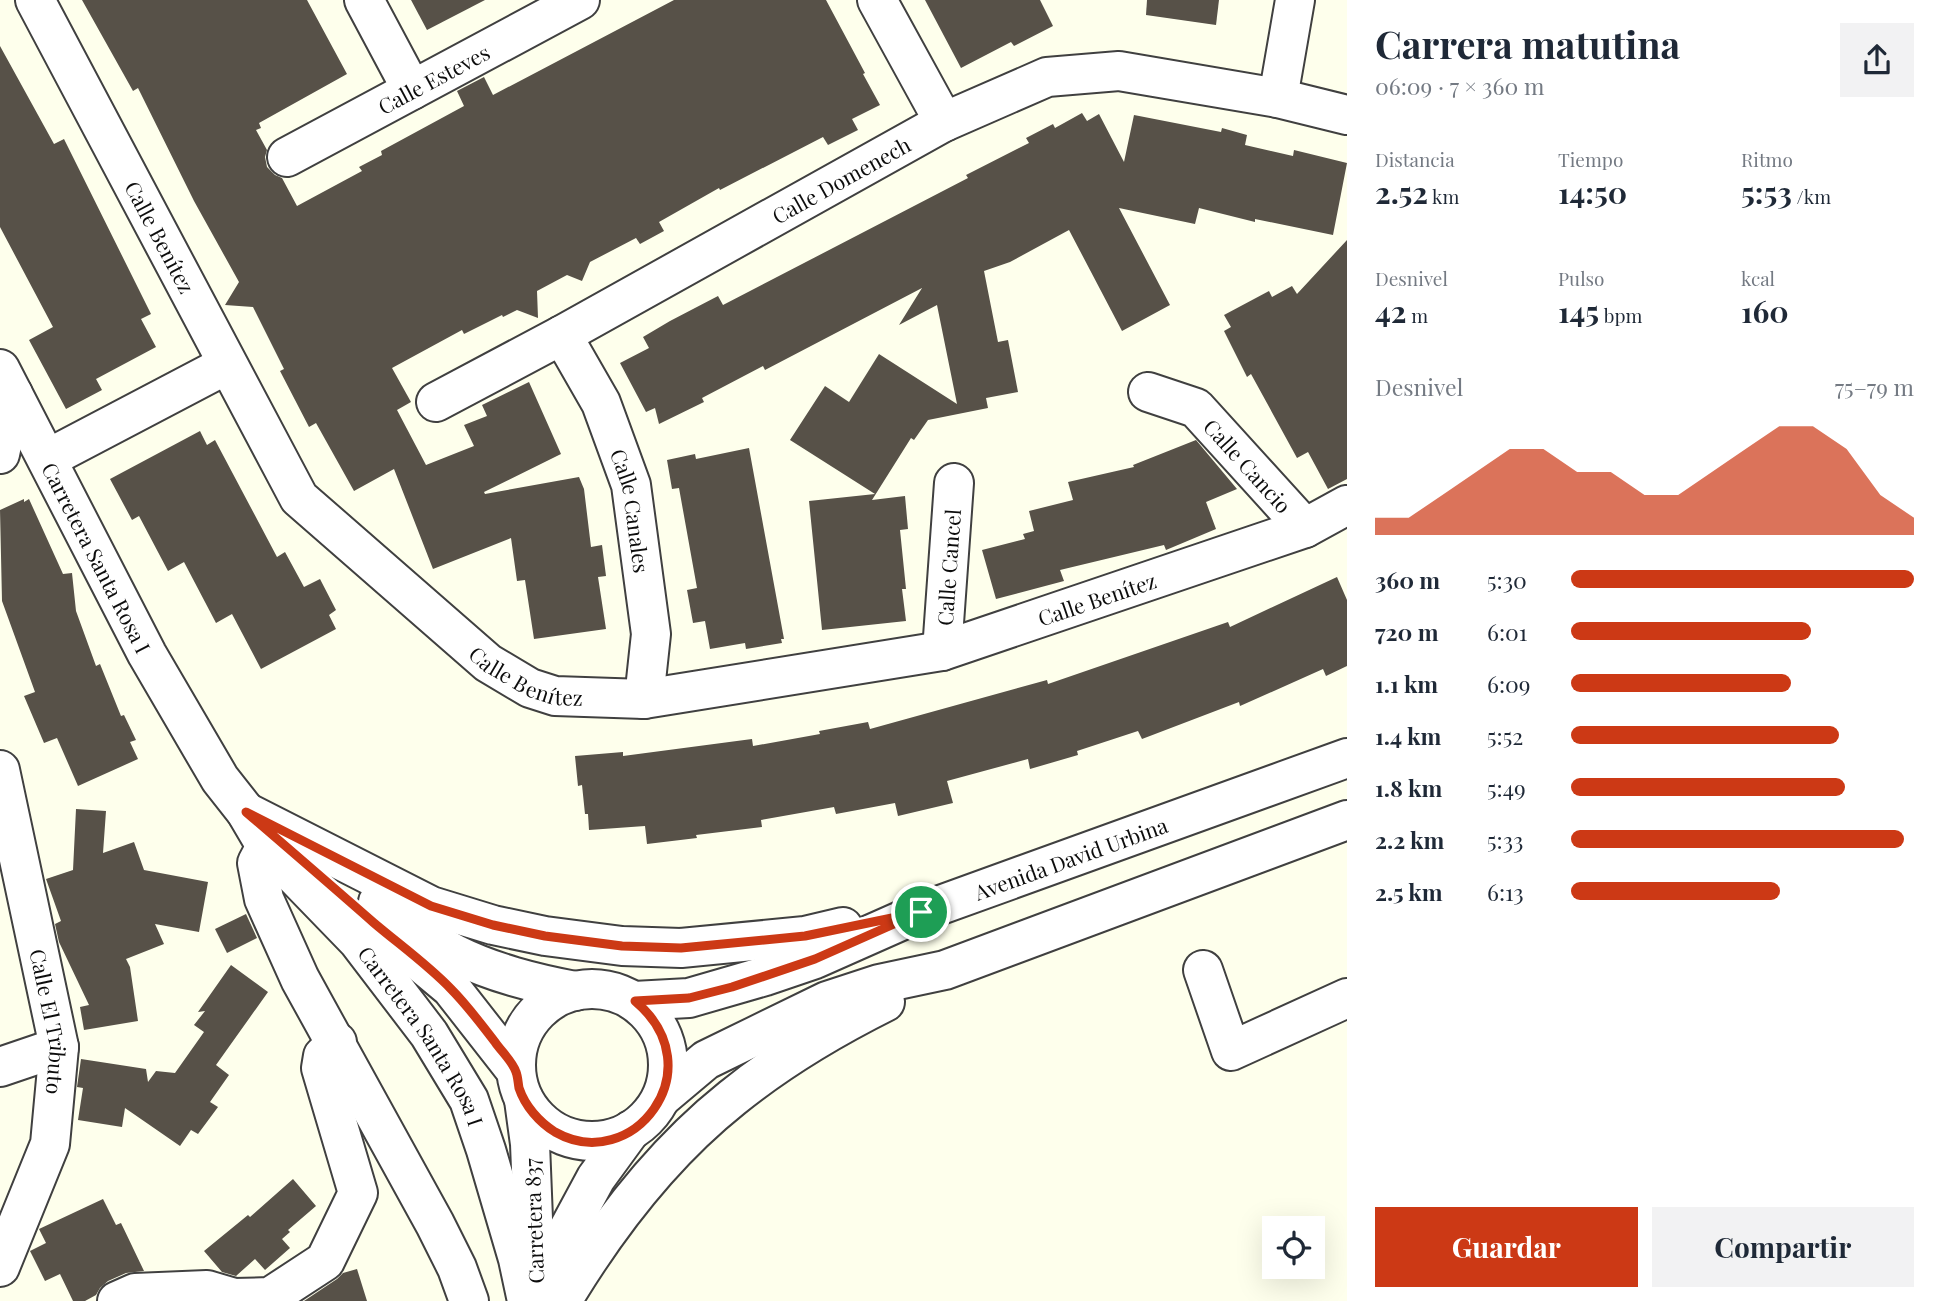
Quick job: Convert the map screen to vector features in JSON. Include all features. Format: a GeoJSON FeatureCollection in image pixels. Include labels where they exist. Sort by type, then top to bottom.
{"type":"FeatureCollection","features":[{"type":"Feature","properties":{"kind":"street","name":"Calle Benítez"},"geometry":{"type":"LineString","coordinates":[[34,0],[299,498],[488,663],[530,688],[555,696],[644,699],[942,651],[1305,528],[1347,505]]}},
{"type":"Feature","properties":{"kind":"street"},"geometry":{"type":"LineString","coordinates":[[363,0],[412,90]]}},
{"type":"Feature","properties":{"kind":"street","name":"Calle Esteves"},"geometry":{"type":"LineString","coordinates":[[287,157],[580,0]]}},
{"type":"Feature","properties":{"kind":"street"},"geometry":{"type":"LineString","coordinates":[[877,0],[944,122]]}},
{"type":"Feature","properties":{"kind":"street"},"geometry":{"type":"LineString","coordinates":[[1296,0],[1278,98],[1347,115]]}},
{"type":"Feature","properties":{"kind":"street","name":"Calle Domenech"},"geometry":{"type":"LineString","coordinates":[[436,402],[562,335],[944,122],[1046,77],[1119,71],[1278,98]]}},
{"type":"Feature","properties":{"kind":"street","name":"Calle Canales"},"geometry":{"type":"LineString","coordinates":[[562,335],[601,403],[631,485],[651,634],[644,699]]}},
{"type":"Feature","properties":{"kind":"street"},"geometry":{"type":"LineString","coordinates":[[47,459],[226,365]]}},
{"type":"Feature","properties":{"kind":"street"},"geometry":{"type":"LineString","coordinates":[[0,454],[7,382]]}},
{"type":"Feature","properties":{"kind":"street","name":"Carretera Santa Rosa I"},"geometry":{"type":"LineString","coordinates":[[7,382],[147,654],[220,779],[246,812],[266,846],[358,941],[429,1034],[469,1100],[508,1223],[527,1301]]}},
{"type":"Feature","properties":{"kind":"street","name":"Calle Cancio"},"geometry":{"type":"LineString","coordinates":[[1148,392],[1196,408],[1305,528]]}},
{"type":"Feature","properties":{"kind":"street","name":"Calle Cancel"},"geometry":{"type":"LineString","coordinates":[[942,651],[954,483]]}},
{"type":"Feature","properties":{"kind":"street","name":"Avenida David Urbina"},"geometry":{"type":"LineString","coordinates":[[635,1001],[689,998],[732,987],[815,959],[921,912],[1347,758]]}},
{"type":"Feature","properties":{"kind":"street","name":"Calle El Tributo"},"geometry":{"type":"LineString","coordinates":[[0,770],[60,1047],[50,1144],[0,1267]]}},
{"type":"Feature","properties":{"kind":"street"},"geometry":{"type":"LineString","coordinates":[[246,812],[431,906],[493,925],[545,936],[622,946],[681,948],[805,936],[921,912]]}},
{"type":"Feature","properties":{"kind":"street","name":"Carretera Santa Rosa I"},"geometry":{"type":"LineString","coordinates":[[246,812],[453,953],[486,968],[526,981],[575,991]]}},
{"type":"Feature","properties":{"kind":"street","name":"Carretera Santa Rosa I"},"geometry":{"type":"LineString","coordinates":[[246,812],[451,988],[520,1086]]}},
{"type":"Feature","properties":{"kind":"street"},"geometry":{"type":"LineString","coordinates":[[562,1301],[629,1203],[670,1156],[730,1099],[779,1062],[839,1025],[945,970],[1347,820]]}},
{"type":"Feature","properties":{"kind":"street"},"geometry":{"type":"LineString","coordinates":[[266,846],[257,863],[264,899],[300,979],[435,1224],[457,1268],[469,1301]]}},
{"type":"Feature","properties":{"kind":"street"},"geometry":{"type":"LineString","coordinates":[[662,1097],[669,1067],[667,1051],[656,1023],[635,1001],[606,990],[575,991],[547,1004],[535,1014],[520,1041],[520,1086],[544,1124],[556,1133],[571,1138],[602,1140],[617,1137],[643,1121],[662,1097],[706,1060],[827,1001],[879,984],[945,970]]}},
{"type":"Feature","properties":{"kind":"street"},"geometry":{"type":"LineString","coordinates":[[1203,970],[1231,1051],[1347,998]]}},
{"type":"Feature","properties":{"kind":"street"},"geometry":{"type":"LineString","coordinates":[[117,1301],[135,1293],[207,1290],[234,1298],[270,1297],[325,1261],[358,1193],[321,1068],[323,1056],[337,1042]]}},
{"type":"Feature","properties":{"kind":"street"},"geometry":{"type":"LineString","coordinates":[[0,1067],[60,1047]]}},
{"type":"Feature","properties":{"kind":"street","name":"Carretera 837"},"geometry":{"type":"LineString","coordinates":[[520,1086],[533,1188],[536,1301]]}},
{"type":"Feature","properties":{"kind":"street","name":"Carretera 837"},"geometry":{"type":"LineString","coordinates":[[548,1301],[568,1230],[596,1178],[631,1130]]}},
{"type":"Feature","properties":{"kind":"building"},"geometry":{"type":"Polygon","coordinates":[[[82,0],[307,0],[347,74],[259,123],[261,128],[256,130],[267,150],[267,167],[282,178],[297,206],[362,171],[359,167],[382,155],[381,151],[464,106],[457,91],[484,77],[493,95],[674,0],[826,0],[880,105],[852,119],[858,130],[828,145],[823,137],[720,190],[719,188],[659,222],[664,231],[640,244],[636,238],[590,262],[582,281],[567,275],[537,291],[538,318],[517,310],[503,317],[502,315],[464,334],[462,330],[392,368],[411,402],[397,410],[426,465],[474,446],[464,425],[487,416],[482,405],[529,382],[561,454],[484,492],[485,494],[579,477],[584,489],[591,547],[602,545],[606,576],[598,577],[606,629],[534,639],[525,580],[517,581],[511,538],[433,569],[394,469],[354,491],[316,423],[309,427],[280,371],[284,369],[253,307],[225,305],[239,282],[194,201],[138,88],[133,91],[82,0]]]}},
{"type":"Feature","properties":{"kind":"building"},"geometry":{"type":"Polygon","coordinates":[[[411,0],[485,0],[427,30],[411,0]]]}},
{"type":"Feature","properties":{"kind":"building"},"geometry":{"type":"Polygon","coordinates":[[[925,0],[1040,0],[1053,26],[1014,46],[1011,42],[961,68],[925,0]]]}},
{"type":"Feature","properties":{"kind":"building"},"geometry":{"type":"Polygon","coordinates":[[[1147,0],[1219,0],[1216,25],[1146,15],[1147,0]]]}},
{"type":"Feature","properties":{"kind":"building"},"geometry":{"type":"Polygon","coordinates":[[[0,46],[54,144],[64,139],[151,314],[141,319],[156,347],[96,379],[102,390],[66,409],[29,340],[53,327],[0,227],[0,46]]]}},
{"type":"Feature","properties":{"kind":"building"},"geometry":{"type":"Polygon","coordinates":[[[1082,113],[1087,121],[1099,114],[1124,162],[1134,115],[1221,132],[1222,128],[1247,135],[1245,145],[1293,156],[1294,150],[1347,163],[1333,235],[1255,219],[1255,222],[1199,208],[1195,224],[1119,208],[1170,305],[1122,331],[1069,230],[1010,262],[984,271],[998,342],[1008,340],[1018,392],[986,398],[988,408],[928,420],[914,440],[911,438],[872,500],[905,496],[908,529],[900,530],[906,589],[902,589],[906,621],[822,630],[809,501],[875,494],[790,440],[825,386],[849,402],[879,354],[957,404],[937,305],[899,325],[922,288],[765,370],[763,366],[702,398],[704,402],[659,424],[655,408],[646,412],[620,363],[649,348],[643,337],[670,321],[718,296],[723,305],[968,178],[966,175],[1029,143],[1026,138],[1053,124],[1055,128],[1082,113]]]}},
{"type":"Feature","properties":{"kind":"building"},"geometry":{"type":"Polygon","coordinates":[[[1347,240],[1347,479],[1328,489],[1308,452],[1297,458],[1251,374],[1247,377],[1224,331],[1231,327],[1224,315],[1269,291],[1272,297],[1292,286],[1297,294],[1347,240]]]}},
{"type":"Feature","properties":{"kind":"building"},"geometry":{"type":"Polygon","coordinates":[[[200,431],[207,445],[215,440],[277,557],[285,552],[304,587],[320,579],[336,610],[329,615],[336,629],[261,669],[232,614],[216,623],[184,562],[168,571],[139,516],[132,520],[110,479],[200,431]]]}},
{"type":"Feature","properties":{"kind":"building"},"geometry":{"type":"Polygon","coordinates":[[[1196,440],[1237,489],[1206,502],[1216,529],[1166,550],[1164,545],[1060,570],[1064,581],[996,599],[982,550],[1025,539],[1023,534],[1034,531],[1029,511],[1073,500],[1068,482],[1134,467],[1133,465],[1196,440]]]}},
{"type":"Feature","properties":{"kind":"building"},"geometry":{"type":"Polygon","coordinates":[[[749,448],[784,639],[781,639],[782,643],[746,649],[745,643],[710,649],[705,621],[693,623],[687,590],[697,588],[679,488],[672,489],[667,460],[695,454],[696,459],[749,448]]]}},
{"type":"Feature","properties":{"kind":"building"},"geometry":{"type":"Polygon","coordinates":[[[24,499],[24,502],[29,499],[63,574],[72,573],[76,611],[96,666],[100,664],[121,716],[124,715],[136,740],[130,742],[138,759],[78,786],[57,738],[44,743],[24,696],[35,692],[2,601],[0,510],[24,499]]]}},
{"type":"Feature","properties":{"kind":"building"},"geometry":{"type":"Polygon","coordinates":[[[1337,577],[1347,600],[1347,666],[1326,676],[1323,669],[1240,706],[1239,702],[1142,739],[1138,731],[1077,751],[1078,755],[1030,769],[1028,759],[947,781],[953,803],[898,816],[895,803],[836,814],[834,807],[761,820],[762,827],[647,844],[645,826],[589,830],[582,785],[578,786],[575,756],[623,752],[623,756],[752,739],[753,746],[868,722],[870,729],[1047,680],[1048,684],[1228,622],[1230,627],[1337,577]]]}},
{"type":"Feature","properties":{"kind":"building"},"geometry":{"type":"Polygon","coordinates":[[[76,809],[106,811],[103,853],[134,842],[144,870],[208,882],[199,932],[155,924],[164,944],[126,959],[130,967],[138,1021],[84,1030],[80,1007],[89,1005],[59,942],[55,924],[61,921],[46,879],[73,870],[76,809]]]}},
{"type":"Feature","properties":{"kind":"building"},"geometry":{"type":"Polygon","coordinates":[[[246,914],[257,938],[227,953],[215,929],[246,914]]]}},
{"type":"Feature","properties":{"kind":"building"},"geometry":{"type":"Polygon","coordinates":[[[231,965],[268,992],[216,1065],[229,1075],[210,1102],[218,1107],[198,1134],[191,1130],[180,1146],[125,1108],[122,1127],[78,1120],[83,1088],[77,1087],[81,1059],[146,1069],[148,1082],[156,1071],[175,1073],[204,1032],[194,1025],[205,1011],[198,1012],[231,965]]]}},
{"type":"Feature","properties":{"kind":"building"},"geometry":{"type":"Polygon","coordinates":[[[293,1179],[316,1206],[288,1230],[290,1232],[282,1239],[290,1248],[265,1270],[255,1259],[236,1276],[222,1272],[204,1251],[248,1215],[250,1217],[293,1179]]]}},
{"type":"Feature","properties":{"kind":"building"},"geometry":{"type":"Polygon","coordinates":[[[103,1199],[116,1225],[121,1223],[144,1271],[126,1273],[108,1281],[96,1295],[85,1301],[73,1301],[60,1274],[45,1281],[30,1251],[46,1243],[39,1229],[103,1199]]]}},
{"type":"Feature","properties":{"kind":"building"},"geometry":{"type":"Polygon","coordinates":[[[357,1269],[367,1301],[304,1301],[343,1273],[357,1269]]]}},
{"type":"Feature","properties":{"kind":"route"},"geometry":{"type":"LineString","coordinates":[[246,812],[431,906],[493,925],[545,936],[622,946],[681,948],[805,936],[921,912],[815,959],[732,987],[689,998],[635,1001],[656,1023],[667,1051],[669,1067],[662,1097],[654,1110],[631,1130],[617,1137],[586,1141],[556,1133],[544,1124],[524,1100],[516,1071],[451,988],[246,812]]}}]}
